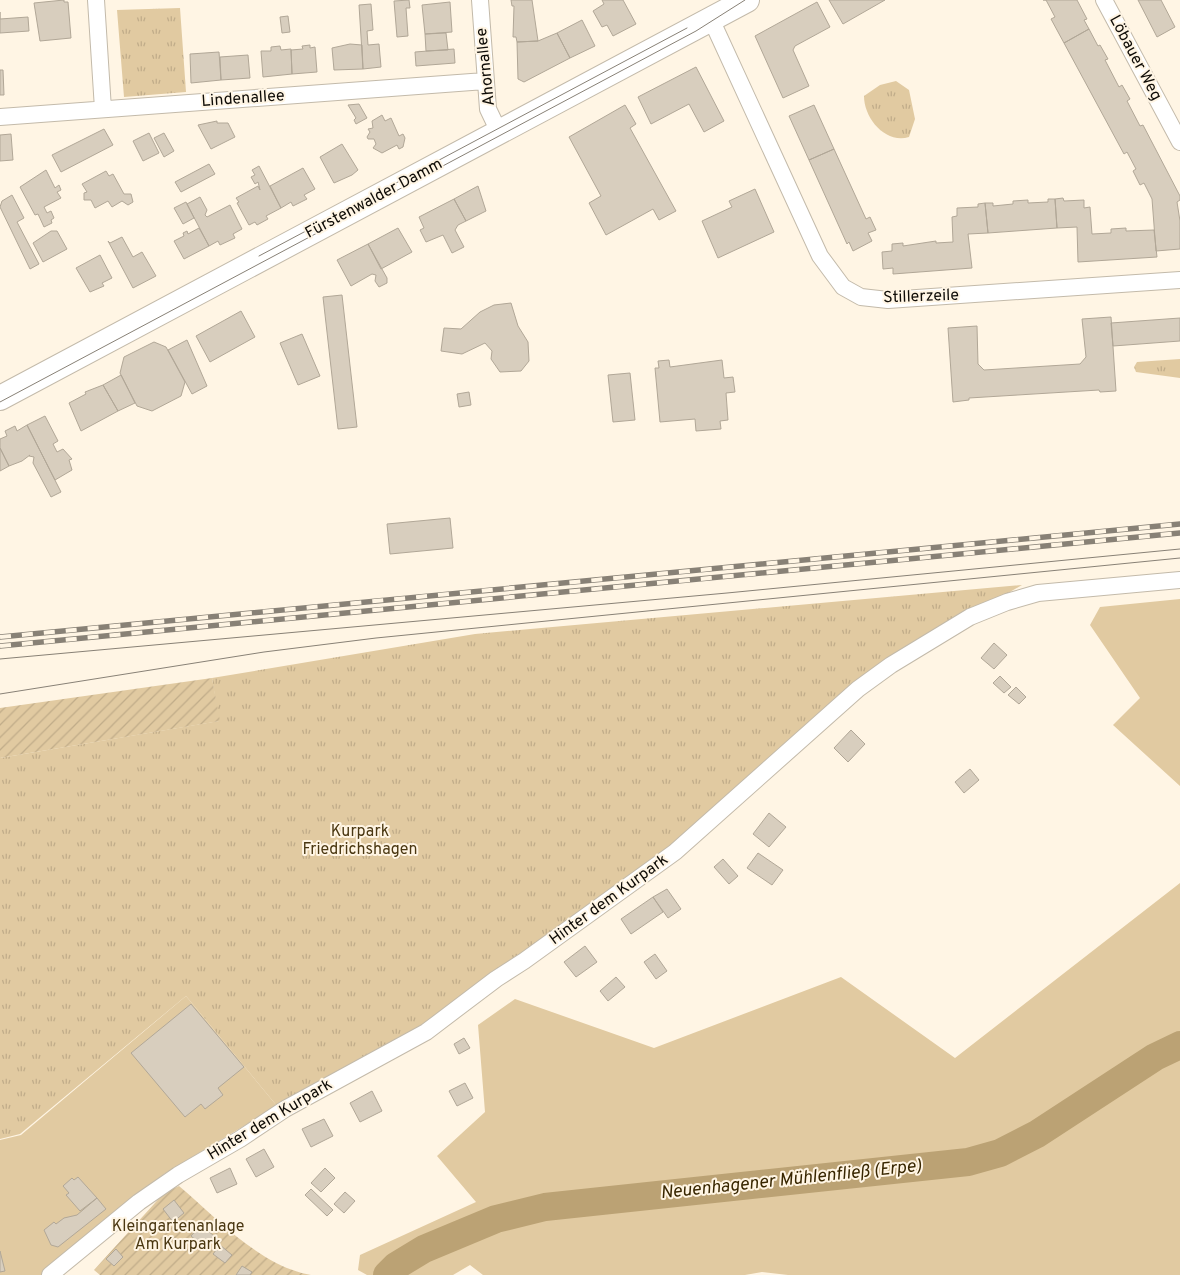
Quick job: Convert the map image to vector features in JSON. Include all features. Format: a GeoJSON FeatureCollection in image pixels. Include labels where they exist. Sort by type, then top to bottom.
{"type":"FeatureCollection","features":[{"type":"Feature","properties":{"kind":"main road","name":"Fürstenwalder Damm"},"geometry":{"type":"LineString","coordinates":[[0,398],[711,19],[735,3]]}},
{"type":"Feature","properties":{"kind":"street"},"geometry":{"type":"LineString","coordinates":[[96,0],[103,109]]}},
{"type":"Feature","properties":{"kind":"street","name":"Ahornallee"},"geometry":{"type":"LineString","coordinates":[[480,0],[488,109],[499,132]]}},
{"type":"Feature","properties":{"kind":"street","name":"Löbauer Weg"},"geometry":{"type":"LineString","coordinates":[[1104,0],[1180,142]]}},
{"type":"Feature","properties":{"kind":"street","name":"Stillerzeile"},"geometry":{"type":"LineString","coordinates":[[711,19],[820,256],[843,287],[861,297],[907,300],[1180,280]]}},
{"type":"Feature","properties":{"kind":"street","name":"Lindenallee"},"geometry":{"type":"LineString","coordinates":[[0,116],[486,81]]}},
{"type":"Feature","properties":{"kind":"street","name":"Hinter dem Kurpark"},"geometry":{"type":"LineString","coordinates":[[50,1275],[139,1202],[178,1175],[240,1140],[285,1108],[426,1032],[496,979],[674,852],[858,689],[891,665],[970,617],[1007,602],[1038,593],[1180,580]]}},
{"type":"Feature","properties":{"kind":"green space"},"geometry":{"type":"Polygon","coordinates":[[[180,8],[186,92],[124,97],[117,10],[180,8]]]}},
{"type":"Feature","properties":{"kind":"green space"},"geometry":{"type":"Polygon","coordinates":[[[896,81],[909,90],[915,119],[909,137],[892,137],[884,133],[872,120],[865,104],[864,96],[880,85],[896,81]]]}},
{"type":"Feature","properties":{"kind":"green space"},"geometry":{"type":"Polygon","coordinates":[[[1180,359],[1180,378],[1136,372],[1134,367],[1137,362],[1180,359]]]}},
{"type":"Feature","properties":{"kind":"green space","name":"Kurpark Friedrichshagen"},"geometry":{"type":"Polygon","coordinates":[[[1022,585],[881,667],[645,869],[420,1026],[277,1106],[186,996],[20,1134],[0,1139],[0,758],[219,721],[212,678],[475,634],[1022,585]]]}},
{"type":"Feature","properties":{"kind":"green space"},"geometry":{"type":"Polygon","coordinates":[[[1180,599],[1180,786],[1113,725],[1140,698],[1090,625],[1100,607],[1180,599]]]}},
{"type":"Feature","properties":{"kind":"green space"},"geometry":{"type":"Polygon","coordinates":[[[212,678],[220,721],[0,758],[0,708],[212,678]]]}},
{"type":"Feature","properties":{"kind":"green space"},"geometry":{"type":"Polygon","coordinates":[[[1180,883],[1180,1275],[788,1275],[762,1272],[745,1275],[483,1275],[470,1265],[453,1275],[367,1275],[358,1270],[360,1255],[476,1202],[437,1156],[485,1112],[478,1025],[515,999],[654,1048],[841,977],[955,1058],[1180,883]]]}},
{"type":"Feature","properties":{"kind":"green space"},"geometry":{"type":"Polygon","coordinates":[[[186,996],[277,1106],[164,1174],[41,1275],[0,1275],[0,1140],[21,1135],[186,996]]]}},
{"type":"Feature","properties":{"kind":"green space","name":"Kleingartenanlage Am Kurpark"},"geometry":{"type":"Polygon","coordinates":[[[179,1186],[240,1240],[257,1252],[292,1270],[311,1275],[100,1275],[94,1270],[164,1193],[179,1186]]]}},
{"type":"Feature","properties":{"kind":"building"},"geometry":{"type":"Polygon","coordinates":[[[64,0],[64,2],[68,2],[71,38],[40,41],[34,3],[64,0]]]}},
{"type":"Feature","properties":{"kind":"building"},"geometry":{"type":"Polygon","coordinates":[[[409,0],[410,8],[406,8],[408,36],[397,37],[394,1],[409,0]]]}},
{"type":"Feature","properties":{"kind":"building"},"geometry":{"type":"Polygon","coordinates":[[[511,0],[532,0],[538,41],[517,42],[516,37],[513,37],[514,6],[512,6],[511,0]]]}},
{"type":"Feature","properties":{"kind":"building"},"geometry":{"type":"Polygon","coordinates":[[[602,0],[623,0],[636,24],[613,36],[607,25],[602,27],[593,11],[604,4],[602,0]]]}},
{"type":"Feature","properties":{"kind":"building"},"geometry":{"type":"Polygon","coordinates":[[[829,0],[885,0],[843,24],[829,0]]]}},
{"type":"Feature","properties":{"kind":"building"},"geometry":{"type":"Polygon","coordinates":[[[1046,0],[1077,0],[1087,19],[1084,20],[1089,29],[1064,43],[1051,19],[1055,17],[1046,0]]]}},
{"type":"Feature","properties":{"kind":"building"},"geometry":{"type":"Polygon","coordinates":[[[1138,0],[1161,0],[1175,27],[1157,37],[1138,0]]]}},
{"type":"Feature","properties":{"kind":"building"},"geometry":{"type":"Polygon","coordinates":[[[450,2],[452,32],[425,34],[422,5],[450,2]]]}},
{"type":"Feature","properties":{"kind":"building"},"geometry":{"type":"Polygon","coordinates":[[[817,2],[830,27],[795,46],[793,50],[809,86],[783,98],[755,36],[817,2]]]}},
{"type":"Feature","properties":{"kind":"building"},"geometry":{"type":"Polygon","coordinates":[[[371,4],[373,30],[367,31],[368,45],[379,44],[381,67],[363,69],[359,5],[371,4]]]}},
{"type":"Feature","properties":{"kind":"building"},"geometry":{"type":"Polygon","coordinates":[[[288,16],[290,32],[282,33],[280,17],[288,16]]]}},
{"type":"Feature","properties":{"kind":"building"},"geometry":{"type":"Polygon","coordinates":[[[28,17],[29,31],[0,33],[0,19],[28,17]]]}},
{"type":"Feature","properties":{"kind":"building"},"geometry":{"type":"Polygon","coordinates":[[[582,20],[595,46],[570,58],[557,33],[582,20]]]}},
{"type":"Feature","properties":{"kind":"building"},"geometry":{"type":"Polygon","coordinates":[[[1089,29],[1108,59],[1105,60],[1119,87],[1122,85],[1130,99],[1127,101],[1140,126],[1143,125],[1180,196],[1180,200],[1177,202],[1180,221],[1180,249],[1156,251],[1152,199],[1144,183],[1140,185],[1133,171],[1136,169],[1127,152],[1124,154],[1064,43],[1089,29]]]}},
{"type":"Feature","properties":{"kind":"building"},"geometry":{"type":"Polygon","coordinates":[[[446,33],[448,50],[426,51],[425,34],[446,33]]]}},
{"type":"Feature","properties":{"kind":"building"},"geometry":{"type":"Polygon","coordinates":[[[557,33],[570,58],[524,82],[518,79],[517,42],[538,41],[557,33]]]}},
{"type":"Feature","properties":{"kind":"building"},"geometry":{"type":"Polygon","coordinates":[[[350,44],[362,45],[363,69],[334,70],[332,48],[350,44]]]}},
{"type":"Feature","properties":{"kind":"building"},"geometry":{"type":"Polygon","coordinates":[[[310,45],[310,48],[315,47],[317,72],[292,74],[291,50],[303,49],[302,46],[310,45]]]}},
{"type":"Feature","properties":{"kind":"building"},"geometry":{"type":"Polygon","coordinates":[[[280,46],[281,50],[291,49],[292,74],[263,77],[261,51],[271,51],[271,47],[280,46]]]}},
{"type":"Feature","properties":{"kind":"building"},"geometry":{"type":"Polygon","coordinates":[[[454,49],[455,63],[416,66],[415,52],[454,49]]]}},
{"type":"Feature","properties":{"kind":"building"},"geometry":{"type":"Polygon","coordinates":[[[219,52],[221,80],[191,83],[190,54],[219,52]]]}},
{"type":"Feature","properties":{"kind":"building"},"geometry":{"type":"Polygon","coordinates":[[[248,55],[250,78],[221,80],[220,57],[248,55]]]}},
{"type":"Feature","properties":{"kind":"building"},"geometry":{"type":"Polygon","coordinates":[[[696,67],[724,121],[704,132],[689,104],[651,124],[638,97],[696,67]]]}},
{"type":"Feature","properties":{"kind":"building"},"geometry":{"type":"Polygon","coordinates":[[[0,70],[3,70],[4,95],[0,95],[0,70]]]}},
{"type":"Feature","properties":{"kind":"building"},"geometry":{"type":"Polygon","coordinates":[[[359,104],[367,118],[356,124],[354,120],[356,118],[348,105],[359,104]]]}},
{"type":"Feature","properties":{"kind":"building"},"geometry":{"type":"Polygon","coordinates":[[[625,105],[636,124],[630,128],[676,211],[659,220],[653,209],[606,235],[589,203],[601,196],[569,137],[625,105]]]}},
{"type":"Feature","properties":{"kind":"building"},"geometry":{"type":"Polygon","coordinates":[[[814,105],[834,149],[809,160],[789,116],[814,105]]]}},
{"type":"Feature","properties":{"kind":"building"},"geometry":{"type":"Polygon","coordinates":[[[382,115],[385,121],[391,118],[399,136],[403,134],[405,138],[403,147],[399,149],[397,145],[382,153],[373,148],[376,144],[374,139],[368,139],[367,137],[370,132],[368,129],[373,128],[372,121],[382,115]]]}},
{"type":"Feature","properties":{"kind":"building"},"geometry":{"type":"Polygon","coordinates":[[[217,121],[217,123],[228,123],[235,137],[211,149],[198,125],[217,121]]]}},
{"type":"Feature","properties":{"kind":"building"},"geometry":{"type":"Polygon","coordinates":[[[104,129],[113,145],[61,172],[52,155],[104,129]]]}},
{"type":"Feature","properties":{"kind":"building"},"geometry":{"type":"Polygon","coordinates":[[[149,133],[159,153],[143,161],[133,141],[149,133]]]}},
{"type":"Feature","properties":{"kind":"building"},"geometry":{"type":"Polygon","coordinates":[[[164,133],[174,151],[164,157],[154,138],[164,133]]]}},
{"type":"Feature","properties":{"kind":"building"},"geometry":{"type":"Polygon","coordinates":[[[11,134],[13,160],[0,161],[0,135],[11,134]]]}},
{"type":"Feature","properties":{"kind":"building"},"geometry":{"type":"Polygon","coordinates":[[[342,144],[358,170],[352,175],[334,183],[320,157],[342,144]]]}},
{"type":"Feature","properties":{"kind":"building"},"geometry":{"type":"Polygon","coordinates":[[[834,149],[866,219],[870,217],[876,230],[868,233],[872,241],[853,251],[849,242],[847,244],[809,160],[834,149]]]}},
{"type":"Feature","properties":{"kind":"building"},"geometry":{"type":"Polygon","coordinates":[[[209,164],[215,174],[181,192],[175,182],[209,164]]]}},
{"type":"Feature","properties":{"kind":"building"},"geometry":{"type":"Polygon","coordinates":[[[259,166],[281,208],[266,216],[268,219],[257,225],[255,222],[249,225],[236,198],[258,186],[260,190],[258,182],[255,184],[251,177],[255,175],[252,170],[259,166]]]}},
{"type":"Feature","properties":{"kind":"building"},"geometry":{"type":"Polygon","coordinates":[[[303,168],[315,189],[304,195],[307,199],[293,206],[291,202],[281,208],[270,186],[303,168]]]}},
{"type":"Feature","properties":{"kind":"building"},"geometry":{"type":"Polygon","coordinates":[[[46,170],[55,188],[59,185],[61,190],[57,192],[61,198],[44,207],[47,213],[51,211],[54,218],[51,220],[52,223],[44,227],[38,214],[35,215],[20,187],[46,170]]]}},
{"type":"Feature","properties":{"kind":"building"},"geometry":{"type":"Polygon","coordinates":[[[106,171],[109,176],[113,174],[124,194],[131,194],[133,202],[128,205],[122,201],[112,207],[108,201],[95,208],[91,200],[84,200],[84,193],[87,192],[82,184],[106,171]]]}},
{"type":"Feature","properties":{"kind":"building"},"geometry":{"type":"Polygon","coordinates":[[[478,186],[486,211],[466,221],[454,199],[478,186]]]}},
{"type":"Feature","properties":{"kind":"building"},"geometry":{"type":"Polygon","coordinates":[[[755,189],[774,232],[718,258],[702,221],[732,207],[729,201],[755,189]]]}},
{"type":"Feature","properties":{"kind":"building"},"geometry":{"type":"Polygon","coordinates":[[[12,195],[24,218],[17,222],[39,264],[30,269],[0,207],[2,201],[12,195]]]}},
{"type":"Feature","properties":{"kind":"building"},"geometry":{"type":"Polygon","coordinates":[[[200,197],[207,210],[205,215],[207,217],[230,205],[242,229],[233,234],[235,238],[220,245],[218,241],[209,246],[187,204],[200,197]]]}},
{"type":"Feature","properties":{"kind":"building"},"geometry":{"type":"Polygon","coordinates":[[[1063,198],[1064,201],[1084,200],[1084,208],[1090,207],[1092,234],[1111,233],[1111,229],[1126,228],[1126,231],[1154,230],[1157,257],[1078,262],[1077,227],[1057,228],[1055,199],[1063,198]]]}},
{"type":"Feature","properties":{"kind":"building"},"geometry":{"type":"Polygon","coordinates":[[[454,199],[466,221],[458,225],[455,230],[464,247],[452,253],[443,235],[426,242],[420,230],[424,228],[419,217],[454,199]]]}},
{"type":"Feature","properties":{"kind":"building"},"geometry":{"type":"Polygon","coordinates":[[[1048,199],[1055,199],[1057,228],[988,233],[985,203],[993,203],[993,206],[1013,204],[1013,201],[1028,200],[1028,203],[1048,202],[1048,199]]]}},
{"type":"Feature","properties":{"kind":"building"},"geometry":{"type":"Polygon","coordinates":[[[186,202],[194,218],[183,224],[174,208],[186,202]]]}},
{"type":"Feature","properties":{"kind":"building"},"geometry":{"type":"Polygon","coordinates":[[[985,203],[988,233],[968,234],[972,268],[893,274],[893,268],[883,269],[882,252],[892,251],[892,244],[903,243],[903,246],[936,241],[936,243],[953,242],[952,217],[957,216],[957,208],[978,207],[978,204],[985,203]]]}},
{"type":"Feature","properties":{"kind":"building"},"geometry":{"type":"Polygon","coordinates":[[[199,228],[209,246],[184,259],[174,241],[184,236],[183,233],[187,231],[188,234],[199,228]]]}},
{"type":"Feature","properties":{"kind":"building"},"geometry":{"type":"Polygon","coordinates":[[[398,228],[412,252],[381,269],[368,244],[398,228]]]}},
{"type":"Feature","properties":{"kind":"building"},"geometry":{"type":"Polygon","coordinates":[[[51,231],[57,231],[67,249],[43,262],[33,243],[51,231]]]}},
{"type":"Feature","properties":{"kind":"building"},"geometry":{"type":"Polygon","coordinates":[[[122,237],[133,257],[142,252],[156,276],[133,288],[108,241],[110,243],[122,237]]]}},
{"type":"Feature","properties":{"kind":"building"},"geometry":{"type":"Polygon","coordinates":[[[368,244],[387,278],[387,283],[379,287],[375,281],[376,275],[372,274],[351,286],[337,260],[368,244]]]}},
{"type":"Feature","properties":{"kind":"building"},"geometry":{"type":"Polygon","coordinates":[[[100,255],[112,278],[102,283],[104,286],[90,292],[76,268],[100,255]]]}},
{"type":"Feature","properties":{"kind":"building"},"geometry":{"type":"Polygon","coordinates":[[[342,295],[357,427],[338,429],[323,297],[342,295]]]}},
{"type":"Feature","properties":{"kind":"building"},"geometry":{"type":"Polygon","coordinates":[[[511,303],[518,326],[528,342],[529,361],[521,371],[500,372],[491,359],[492,351],[485,343],[462,354],[441,351],[444,328],[461,329],[480,312],[494,305],[511,303]]]}},
{"type":"Feature","properties":{"kind":"building"},"geometry":{"type":"Polygon","coordinates":[[[241,311],[255,337],[210,362],[196,336],[241,311]]]}},
{"type":"Feature","properties":{"kind":"building"},"geometry":{"type":"Polygon","coordinates":[[[1111,317],[1116,391],[1100,392],[1099,390],[969,398],[969,400],[953,402],[948,328],[977,326],[978,364],[984,370],[1080,364],[1086,357],[1082,319],[1111,317]]]}},
{"type":"Feature","properties":{"kind":"building"},"geometry":{"type":"Polygon","coordinates":[[[1180,318],[1180,341],[1113,346],[1111,323],[1180,318]]]}},
{"type":"Feature","properties":{"kind":"building"},"geometry":{"type":"Polygon","coordinates":[[[302,334],[320,376],[298,385],[280,343],[302,334]]]}},
{"type":"Feature","properties":{"kind":"building"},"geometry":{"type":"Polygon","coordinates":[[[187,340],[207,386],[192,394],[168,350],[187,340]]]}},
{"type":"Feature","properties":{"kind":"building"},"geometry":{"type":"Polygon","coordinates":[[[154,342],[166,347],[185,382],[181,396],[152,411],[137,406],[120,373],[124,357],[154,342]]]}},
{"type":"Feature","properties":{"kind":"building"},"geometry":{"type":"Polygon","coordinates":[[[669,360],[670,367],[722,360],[724,378],[733,377],[735,392],[726,393],[728,420],[720,421],[721,429],[696,431],[695,419],[660,422],[655,368],[659,368],[658,361],[669,360]]]}},
{"type":"Feature","properties":{"kind":"building"},"geometry":{"type":"Polygon","coordinates":[[[630,373],[635,420],[613,422],[608,375],[630,373]]]}},
{"type":"Feature","properties":{"kind":"building"},"geometry":{"type":"Polygon","coordinates":[[[121,375],[135,403],[118,411],[103,385],[121,375]]]}},
{"type":"Feature","properties":{"kind":"building"},"geometry":{"type":"Polygon","coordinates":[[[103,385],[118,411],[81,431],[69,403],[86,394],[85,392],[103,385]]]}},
{"type":"Feature","properties":{"kind":"building"},"geometry":{"type":"Polygon","coordinates":[[[469,392],[471,405],[459,407],[457,394],[469,392]]]}},
{"type":"Feature","properties":{"kind":"building"},"geometry":{"type":"Polygon","coordinates":[[[45,416],[58,441],[53,444],[57,452],[63,449],[72,459],[69,460],[72,470],[55,480],[27,425],[45,416]]]}},
{"type":"Feature","properties":{"kind":"building"},"geometry":{"type":"Polygon","coordinates":[[[27,425],[61,492],[51,497],[33,463],[34,457],[30,455],[22,461],[9,466],[0,448],[0,439],[7,436],[5,431],[15,426],[17,431],[27,425]]]}},
{"type":"Feature","properties":{"kind":"building"},"geometry":{"type":"Polygon","coordinates":[[[0,448],[9,466],[0,471],[0,448]]]}},
{"type":"Feature","properties":{"kind":"building"},"geometry":{"type":"Polygon","coordinates":[[[450,518],[453,548],[390,554],[387,524],[450,518]]]}},
{"type":"Feature","properties":{"kind":"building"},"geometry":{"type":"Polygon","coordinates":[[[994,643],[1007,655],[994,669],[981,658],[994,643]]]}},
{"type":"Feature","properties":{"kind":"building"},"geometry":{"type":"Polygon","coordinates":[[[1000,676],[1011,687],[1004,693],[993,683],[1000,676]]]}},
{"type":"Feature","properties":{"kind":"building"},"geometry":{"type":"Polygon","coordinates":[[[1016,687],[1026,697],[1019,704],[1008,695],[1016,687]]]}},
{"type":"Feature","properties":{"kind":"building"},"geometry":{"type":"Polygon","coordinates":[[[851,730],[865,744],[848,762],[834,748],[851,730]]]}},
{"type":"Feature","properties":{"kind":"building"},"geometry":{"type":"Polygon","coordinates":[[[970,769],[979,780],[964,793],[955,782],[970,769]]]}},
{"type":"Feature","properties":{"kind":"building"},"geometry":{"type":"Polygon","coordinates":[[[769,813],[786,827],[769,847],[753,834],[769,813]]]}},
{"type":"Feature","properties":{"kind":"building"},"geometry":{"type":"Polygon","coordinates":[[[758,853],[783,870],[772,885],[747,868],[758,853]]]}},
{"type":"Feature","properties":{"kind":"building"},"geometry":{"type":"Polygon","coordinates":[[[723,859],[738,876],[729,884],[714,867],[723,859]]]}},
{"type":"Feature","properties":{"kind":"building"},"geometry":{"type":"Polygon","coordinates":[[[667,889],[681,909],[668,918],[653,897],[667,889]]]}},
{"type":"Feature","properties":{"kind":"building"},"geometry":{"type":"Polygon","coordinates":[[[653,897],[663,912],[631,934],[621,919],[653,897]]]}},
{"type":"Feature","properties":{"kind":"building"},"geometry":{"type":"Polygon","coordinates":[[[585,946],[597,962],[576,977],[564,962],[585,946]]]}},
{"type":"Feature","properties":{"kind":"building"},"geometry":{"type":"Polygon","coordinates":[[[655,954],[667,971],[656,979],[644,962],[655,954]]]}},
{"type":"Feature","properties":{"kind":"building"},"geometry":{"type":"Polygon","coordinates":[[[616,977],[625,987],[608,1001],[600,991],[616,977]]]}},
{"type":"Feature","properties":{"kind":"building"},"geometry":{"type":"Polygon","coordinates":[[[191,1004],[244,1067],[218,1088],[223,1095],[205,1109],[201,1104],[185,1117],[131,1053],[191,1004]]]}},
{"type":"Feature","properties":{"kind":"building"},"geometry":{"type":"Polygon","coordinates":[[[464,1038],[470,1048],[459,1054],[454,1044],[464,1038]]]}},
{"type":"Feature","properties":{"kind":"building"},"geometry":{"type":"Polygon","coordinates":[[[465,1083],[473,1098],[457,1106],[449,1091],[465,1083]]]}},
{"type":"Feature","properties":{"kind":"building"},"geometry":{"type":"Polygon","coordinates":[[[372,1091],[382,1111],[360,1122],[350,1103],[372,1091]]]}},
{"type":"Feature","properties":{"kind":"building"},"geometry":{"type":"Polygon","coordinates":[[[324,1119],[333,1136],[311,1147],[302,1129],[324,1119]]]}},
{"type":"Feature","properties":{"kind":"building"},"geometry":{"type":"Polygon","coordinates":[[[264,1149],[274,1167],[256,1177],[246,1159],[264,1149]]]}},
{"type":"Feature","properties":{"kind":"building"},"geometry":{"type":"Polygon","coordinates":[[[230,1168],[237,1184],[217,1193],[210,1178],[230,1168]]]}},
{"type":"Feature","properties":{"kind":"building"},"geometry":{"type":"Polygon","coordinates":[[[325,1168],[335,1178],[321,1192],[311,1183],[325,1168]]]}},
{"type":"Feature","properties":{"kind":"building"},"geometry":{"type":"Polygon","coordinates":[[[78,1177],[97,1198],[80,1211],[66,1195],[69,1193],[63,1186],[72,1178],[74,1180],[78,1177]]]}},
{"type":"Feature","properties":{"kind":"building"},"geometry":{"type":"Polygon","coordinates":[[[311,1189],[333,1210],[327,1216],[305,1195],[311,1189]]]}},
{"type":"Feature","properties":{"kind":"building"},"geometry":{"type":"Polygon","coordinates":[[[345,1192],[355,1201],[344,1213],[334,1204],[345,1192]]]}},
{"type":"Feature","properties":{"kind":"building"},"geometry":{"type":"Polygon","coordinates":[[[97,1198],[106,1209],[58,1247],[51,1245],[44,1230],[54,1222],[56,1224],[64,1218],[77,1215],[97,1198]]]}},
{"type":"Feature","properties":{"kind":"building"},"geometry":{"type":"Polygon","coordinates":[[[174,1200],[184,1213],[173,1222],[163,1209],[174,1200]]]}},
{"type":"Feature","properties":{"kind":"building"},"geometry":{"type":"Polygon","coordinates":[[[201,1225],[214,1236],[204,1247],[191,1236],[201,1225]]]}},
{"type":"Feature","properties":{"kind":"building"},"geometry":{"type":"Polygon","coordinates":[[[220,1245],[232,1255],[225,1263],[213,1254],[220,1245]]]}},
{"type":"Feature","properties":{"kind":"building"},"geometry":{"type":"Polygon","coordinates":[[[116,1249],[123,1257],[114,1266],[106,1259],[116,1249]]]}},
{"type":"Feature","properties":{"kind":"building"},"geometry":{"type":"Polygon","coordinates":[[[0,1251],[5,1271],[0,1272],[0,1251]]]}},
{"type":"Feature","properties":{"kind":"building"},"geometry":{"type":"Polygon","coordinates":[[[242,1266],[252,1272],[250,1275],[236,1275],[242,1266]]]}},
{"type":"Feature","properties":{"kind":"waterway","name":"Neuenhagener Mühlenfließ (Erpe)"},"geometry":{"type":"LineString","coordinates":[[387,1275],[396,1266],[424,1249],[496,1219],[545,1207],[968,1162],[1000,1153],[1037,1134],[1155,1057],[1180,1045]]}},
{"type":"Feature","properties":{"kind":"tram line"},"geometry":{"type":"LineString","coordinates":[[0,402],[696,31],[745,0]]}},
{"type":"Feature","properties":{"kind":"tram line"},"geometry":{"type":"LineString","coordinates":[[259,256],[687,28]]}},
{"type":"Feature","properties":{"kind":"tram line"},"geometry":{"type":"LineString","coordinates":[[0,659],[727,593],[1180,549]]}},
{"type":"Feature","properties":{"kind":"tram line"},"geometry":{"type":"LineString","coordinates":[[0,694],[264,652],[376,638],[1180,558]]}},
{"type":"Feature","properties":{"kind":"railway"},"geometry":{"type":"LineString","coordinates":[[0,637],[1180,524]]}},
{"type":"Feature","properties":{"kind":"railway"},"geometry":{"type":"LineString","coordinates":[[0,646],[1180,533]]}}]}
